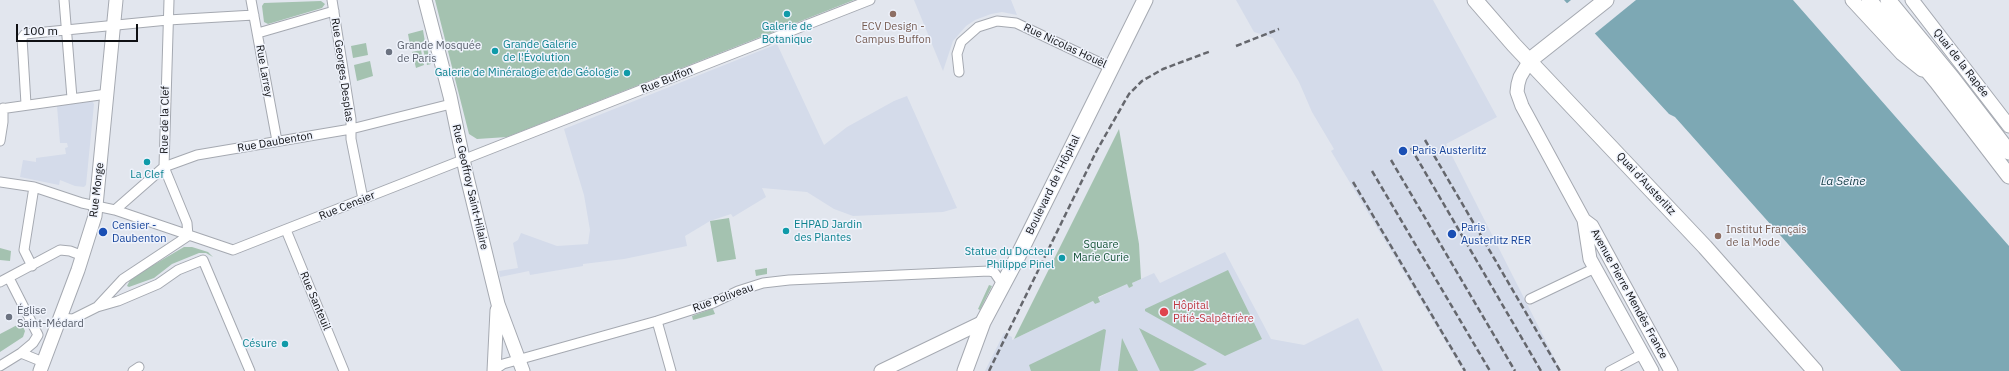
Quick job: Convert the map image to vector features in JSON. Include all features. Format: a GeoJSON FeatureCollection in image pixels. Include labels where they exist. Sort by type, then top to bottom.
{"type":"FeatureCollection","features":[{"type":"Feature","properties":{"kind":"main road","name":"Boulevard de l'Hôpital"},"geometry":{"type":"LineString","coordinates":[[965,371],[982,322],[1003,284],[1145,0]]}},
{"type":"Feature","properties":{"kind":"main road","name":"Quai d'Austerlitz"},"geometry":{"type":"LineString","coordinates":[[1475,0],[1536,56],[1815,371]]}},
{"type":"Feature","properties":{"kind":"main road"},"geometry":{"type":"LineString","coordinates":[[1536,56],[1606,0]]}},
{"type":"Feature","properties":{"kind":"main road"},"geometry":{"type":"LineString","coordinates":[[1869,0],[1937,82],[2009,176]]}},
{"type":"Feature","properties":{"kind":"main road","name":"Quai de la Rapée"},"geometry":{"type":"LineString","coordinates":[[1888,0],[1953,79],[2009,152]]}},
{"type":"Feature","properties":{"kind":"street"},"geometry":{"type":"LineString","coordinates":[[64,0],[72,98]]}},
{"type":"Feature","properties":{"kind":"street","name":"Rue Monge"},"geometry":{"type":"LineString","coordinates":[[41,366],[83,256],[96,206],[116,0]]}},
{"type":"Feature","properties":{"kind":"street","name":"Rue de la Clef"},"geometry":{"type":"LineString","coordinates":[[169,0],[164,167],[187,223],[188,236]]}},
{"type":"Feature","properties":{"kind":"street","name":"Rue Larrey"},"geometry":{"type":"LineString","coordinates":[[251,0],[277,142]]}},
{"type":"Feature","properties":{"kind":"street","name":"Rue Georges Desplas"},"geometry":{"type":"LineString","coordinates":[[332,0],[363,199]]}},
{"type":"Feature","properties":{"kind":"street","name":"Rue Geoffroy Saint-Hilaire"},"geometry":{"type":"LineString","coordinates":[[425,0],[498,304],[521,365]]}},
{"type":"Feature","properties":{"kind":"street","name":"Rue Buffon"},"geometry":{"type":"LineString","coordinates":[[464,160],[870,0]]}},
{"type":"Feature","properties":{"kind":"street"},"geometry":{"type":"LineString","coordinates":[[1852,0],[1902,54],[1937,82]]}},
{"type":"Feature","properties":{"kind":"street","name":"Quai de la Rapée"},"geometry":{"type":"LineString","coordinates":[[1902,0],[1953,68],[1953,79]]}},
{"type":"Feature","properties":{"kind":"street","name":"Quai de la Rapée"},"geometry":{"type":"LineString","coordinates":[[1912,0],[2009,126]]}},
{"type":"Feature","properties":{"kind":"street"},"geometry":{"type":"LineString","coordinates":[[258,33],[334,11]]}},
{"type":"Feature","properties":{"kind":"street"},"geometry":{"type":"LineString","coordinates":[[26,104],[22,37],[25,34],[168,20],[254,15]]}},
{"type":"Feature","properties":{"kind":"street","name":"Rue Nicolas Houël"},"geometry":{"type":"LineString","coordinates":[[959,72],[957,54],[961,42],[978,27],[997,21],[1016,23],[1111,68]]}},
{"type":"Feature","properties":{"kind":"street","name":"Avenue Pierre Mendès France"},"geometry":{"type":"LineString","coordinates":[[1536,56],[1520,77],[1518,84],[1517,92],[1522,106],[1584,220],[1590,259],[1652,371]]}},
{"type":"Feature","properties":{"kind":"street"},"geometry":{"type":"LineString","coordinates":[[0,140],[3,122],[1,109],[26,104],[107,94]]}},
{"type":"Feature","properties":{"kind":"street","name":"Rue Daubenton"},"geometry":{"type":"LineString","coordinates":[[115,210],[164,167],[197,155],[351,129],[451,104]]}},
{"type":"Feature","properties":{"kind":"street","name":"Rue Censier"},"geometry":{"type":"LineString","coordinates":[[188,236],[230,250],[286,230],[464,160]]}},
{"type":"Feature","properties":{"kind":"street"},"geometry":{"type":"LineString","coordinates":[[0,182],[34,187],[96,206],[115,210],[188,236]]}},
{"type":"Feature","properties":{"kind":"street"},"geometry":{"type":"LineString","coordinates":[[32,266],[24,250],[34,187]]}},
{"type":"Feature","properties":{"kind":"street","name":"Avenue Pierre Mendès France"},"geometry":{"type":"LineString","coordinates":[[1584,220],[1592,226],[1671,371]]}},
{"type":"Feature","properties":{"kind":"street","name":"Rue Santeuil"},"geometry":{"type":"LineString","coordinates":[[286,230],[344,371]]}},
{"type":"Feature","properties":{"kind":"street"},"geometry":{"type":"LineString","coordinates":[[97,307],[123,279],[188,236]]}},
{"type":"Feature","properties":{"kind":"street"},"geometry":{"type":"LineString","coordinates":[[0,282],[60,250],[70,251],[83,256]]}},
{"type":"Feature","properties":{"kind":"street"},"geometry":{"type":"LineString","coordinates":[[60,318],[73,319],[97,307],[158,284],[178,270],[202,260],[205,261],[250,371]]}},
{"type":"Feature","properties":{"kind":"street"},"geometry":{"type":"LineString","coordinates":[[1530,299],[1595,268]]}},
{"type":"Feature","properties":{"kind":"street","name":"Rue Poliveau"},"geometry":{"type":"LineString","coordinates":[[494,371],[503,364],[521,365],[713,303],[738,291],[763,283],[789,280],[989,271],[994,272],[1003,284]]}},
{"type":"Feature","properties":{"kind":"street"},"geometry":{"type":"LineString","coordinates":[[9,278],[35,339],[31,356]]}},
{"type":"Feature","properties":{"kind":"street"},"geometry":{"type":"LineString","coordinates":[[494,371],[498,304]]}},
{"type":"Feature","properties":{"kind":"street"},"geometry":{"type":"LineString","coordinates":[[657,321],[671,371]]}},
{"type":"Feature","properties":{"kind":"street"},"geometry":{"type":"LineString","coordinates":[[881,371],[982,322]]}},
{"type":"Feature","properties":{"kind":"street"},"geometry":{"type":"LineString","coordinates":[[0,366],[21,353],[35,339],[51,340]]}},
{"type":"Feature","properties":{"kind":"street"},"geometry":{"type":"LineString","coordinates":[[21,353],[31,356],[41,366]]}},
{"type":"Feature","properties":{"kind":"street"},"geometry":{"type":"LineString","coordinates":[[1610,371],[1642,354]]}},
{"type":"Feature","properties":{"kind":"shaded area"},"geometry":{"type":"Polygon","coordinates":[[[914,0],[1011,0],[1017,15],[1002,12],[991,14],[975,20],[966,26],[953,41],[943,71],[914,0]]]}},
{"type":"Feature","properties":{"kind":"shaded area"},"geometry":{"type":"Polygon","coordinates":[[[1236,0],[1433,0],[1497,117],[1446,144],[1561,371],[1463,371],[1331,151],[1334,149],[1312,112],[1299,82],[1273,38],[1254,32],[1236,0]]]}},
{"type":"Feature","properties":{"kind":"shaded area"},"geometry":{"type":"Polygon","coordinates":[[[777,44],[824,145],[847,127],[894,101],[907,96],[957,208],[943,212],[853,216],[834,209],[807,192],[762,188],[766,197],[733,217],[731,214],[710,221],[685,236],[687,246],[624,259],[583,264],[583,266],[530,275],[529,271],[500,277],[499,271],[518,268],[513,243],[518,240],[521,233],[557,246],[588,244],[590,230],[584,195],[564,129],[777,44]]]}},
{"type":"Feature","properties":{"kind":"shaded area"},"geometry":{"type":"Polygon","coordinates":[[[92,101],[94,104],[86,185],[84,187],[75,186],[60,180],[59,185],[20,177],[23,160],[36,162],[36,158],[66,154],[65,148],[68,147],[67,143],[60,143],[57,106],[92,101]]]}},
{"type":"Feature","properties":{"kind":"shaded area","name":"Hôpital Pitié-Salpêtrière"},"geometry":{"type":"Polygon","coordinates":[[[1225,252],[1271,339],[1304,345],[1358,318],[1383,371],[985,371],[1004,333],[1012,337],[1012,340],[1093,301],[1095,304],[1099,302],[1098,298],[1127,283],[1129,288],[1133,286],[1132,283],[1154,273],[1160,283],[1225,252]]]}},
{"type":"Feature","properties":{"kind":"green space"},"geometry":{"type":"Polygon","coordinates":[[[435,0],[854,0],[507,137],[477,139],[469,134],[435,0]]]}},
{"type":"Feature","properties":{"kind":"green space"},"geometry":{"type":"Polygon","coordinates":[[[321,1],[325,4],[322,8],[268,24],[264,22],[262,6],[264,3],[321,1]]]}},
{"type":"Feature","properties":{"kind":"green space"},"geometry":{"type":"Polygon","coordinates":[[[423,30],[425,42],[410,45],[408,34],[423,30]]]}},
{"type":"Feature","properties":{"kind":"green space"},"geometry":{"type":"Polygon","coordinates":[[[366,43],[368,55],[353,58],[351,46],[366,43]]]}},
{"type":"Feature","properties":{"kind":"green space"},"geometry":{"type":"Polygon","coordinates":[[[427,48],[431,64],[427,65],[423,49],[427,48]]]}},
{"type":"Feature","properties":{"kind":"green space"},"geometry":{"type":"Polygon","coordinates":[[[421,50],[424,65],[416,68],[412,52],[421,50]]]}},
{"type":"Feature","properties":{"kind":"green space"},"geometry":{"type":"Polygon","coordinates":[[[370,61],[373,76],[357,81],[354,65],[370,61]]]}},
{"type":"Feature","properties":{"kind":"green space","name":"Square Marie Curie"},"geometry":{"type":"Polygon","coordinates":[[[1119,129],[1139,244],[1141,279],[1132,283],[1133,286],[1129,288],[1127,284],[1098,297],[1100,302],[1095,304],[1093,301],[1014,339],[1119,129]]]}},
{"type":"Feature","properties":{"kind":"green space"},"geometry":{"type":"Polygon","coordinates":[[[729,218],[736,259],[717,262],[710,221],[729,218]]]}},
{"type":"Feature","properties":{"kind":"green space"},"geometry":{"type":"Polygon","coordinates":[[[184,247],[192,247],[208,252],[213,257],[206,253],[199,253],[172,264],[154,278],[129,287],[127,286],[131,278],[184,247]]]}},
{"type":"Feature","properties":{"kind":"green space"},"geometry":{"type":"Polygon","coordinates":[[[0,248],[11,251],[10,261],[0,260],[0,248]]]}},
{"type":"Feature","properties":{"kind":"green space"},"geometry":{"type":"Polygon","coordinates":[[[767,268],[767,274],[756,276],[755,270],[767,268]]]}},
{"type":"Feature","properties":{"kind":"green space"},"geometry":{"type":"Polygon","coordinates":[[[1228,270],[1262,339],[1225,356],[1145,311],[1145,309],[1228,270]]]}},
{"type":"Feature","properties":{"kind":"green space"},"geometry":{"type":"Polygon","coordinates":[[[989,285],[992,286],[980,310],[978,309],[989,285]]]}},
{"type":"Feature","properties":{"kind":"green space"},"geometry":{"type":"Polygon","coordinates":[[[713,309],[715,314],[693,320],[692,316],[713,309]]]}},
{"type":"Feature","properties":{"kind":"green space"},"geometry":{"type":"Polygon","coordinates":[[[21,323],[25,331],[23,337],[0,352],[0,334],[21,323]]]}},
{"type":"Feature","properties":{"kind":"green space"},"geometry":{"type":"Polygon","coordinates":[[[1139,328],[1207,364],[1193,371],[1160,371],[1139,328]]]}},
{"type":"Feature","properties":{"kind":"green space"},"geometry":{"type":"Polygon","coordinates":[[[1104,329],[1106,330],[1100,371],[1031,371],[1029,365],[1104,329]]]}},
{"type":"Feature","properties":{"kind":"green space"},"geometry":{"type":"Polygon","coordinates":[[[1122,338],[1138,371],[1118,371],[1122,338]]]}},
{"type":"Feature","properties":{"kind":"water","name":"La Seine"},"geometry":{"type":"Polygon","coordinates":[[[1564,0],[1793,0],[2009,246],[2009,371],[1901,371],[1675,117],[1669,114],[1564,0]]]}},
{"type":"Feature","properties":{"kind":"pier"},"geometry":{"type":"Polygon","coordinates":[[[1571,0],[1636,0],[1593,35],[1565,5],[1571,0]]]}},
{"type":"Feature","properties":{"kind":"railway"},"geometry":{"type":"LineString","coordinates":[[1236,46],[1279,29]]}},
{"type":"Feature","properties":{"kind":"railway"},"geometry":{"type":"LineString","coordinates":[[989,371],[1097,150],[1129,94],[1142,81],[1163,69],[1211,51]]}},
{"type":"Feature","properties":{"kind":"railway"},"geometry":{"type":"LineString","coordinates":[[1425,140],[1560,371]]}},
{"type":"Feature","properties":{"kind":"railway"},"geometry":{"type":"LineString","coordinates":[[1411,148],[1541,371]]}},
{"type":"Feature","properties":{"kind":"railway"},"geometry":{"type":"LineString","coordinates":[[1391,160],[1515,371]]}},
{"type":"Feature","properties":{"kind":"railway"},"geometry":{"type":"LineString","coordinates":[[1372,171],[1490,371]]}},
{"type":"Feature","properties":{"kind":"railway"},"geometry":{"type":"LineString","coordinates":[[1353,182],[1465,371]]}},
{"type":"Feature","properties":{"kind":"place","name":"Galerie de Botanique"},"geometry":{"type":"Point","coordinates":[787,14]}},
{"type":"Feature","properties":{"kind":"place","name":"ECV Design - Campus Buffon"},"geometry":{"type":"Point","coordinates":[893,14]}},
{"type":"Feature","properties":{"kind":"place","name":"Grande Galerie de l'Évolution"},"geometry":{"type":"Point","coordinates":[495,51]}},
{"type":"Feature","properties":{"kind":"place","name":"Grande Mosquée de Paris"},"geometry":{"type":"Point","coordinates":[389,52]}},
{"type":"Feature","properties":{"kind":"place","name":"Galerie de Minéralogie et de Géologie"},"geometry":{"type":"Point","coordinates":[627,73]}},
{"type":"Feature","properties":{"kind":"place","name":"Paris Austerlitz"},"geometry":{"type":"Point","coordinates":[1403,151]}},
{"type":"Feature","properties":{"kind":"place","name":"La Clef"},"geometry":{"type":"Point","coordinates":[147,162]}},
{"type":"Feature","properties":{"kind":"place","name":"EHPAD Jardin des Plantes"},"geometry":{"type":"Point","coordinates":[786,231]}},
{"type":"Feature","properties":{"kind":"place","name":"Censier - Daubenton"},"geometry":{"type":"Point","coordinates":[103,232]}},
{"type":"Feature","properties":{"kind":"place","name":"Paris Austerlitz RER"},"geometry":{"type":"Point","coordinates":[1452,234]}},
{"type":"Feature","properties":{"kind":"place","name":"Institut Français de la Mode"},"geometry":{"type":"Point","coordinates":[1718,236]}},
{"type":"Feature","properties":{"kind":"place","name":"Statue du Docteur Philippe Pinel"},"geometry":{"type":"Point","coordinates":[1062,258]}},
{"type":"Feature","properties":{"kind":"place","name":"Hôpital Pitié-Salpêtrière"},"geometry":{"type":"Point","coordinates":[1164,312]}},
{"type":"Feature","properties":{"kind":"place","name":"Église Saint-Médard"},"geometry":{"type":"Point","coordinates":[9,317]}},
{"type":"Feature","properties":{"kind":"place","name":"Césure"},"geometry":{"type":"Point","coordinates":[285,344]}}]}
